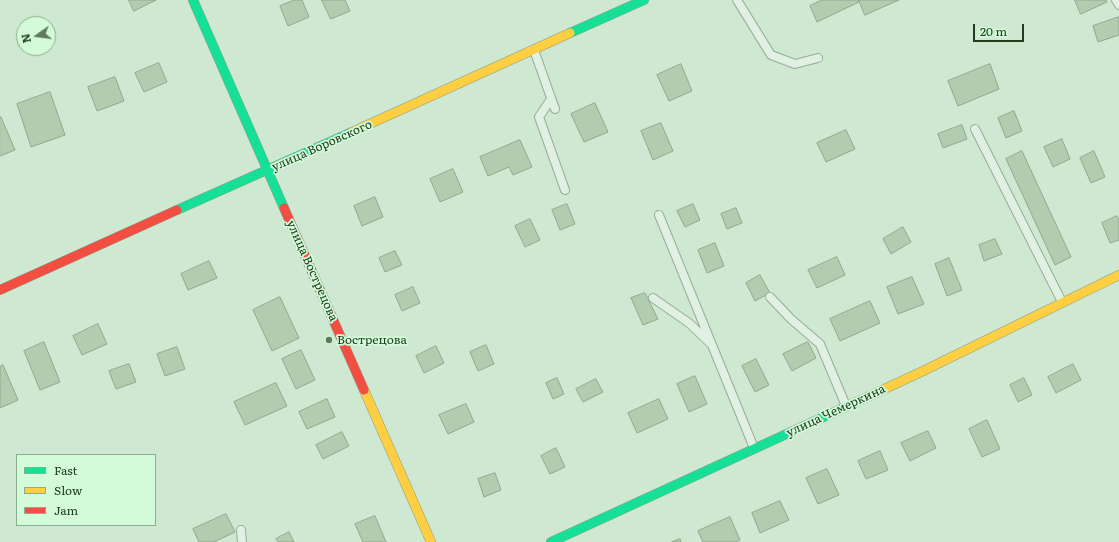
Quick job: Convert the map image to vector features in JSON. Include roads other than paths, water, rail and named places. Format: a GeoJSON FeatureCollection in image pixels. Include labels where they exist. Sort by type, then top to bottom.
{"type":"FeatureCollection","features":[{"type":"Feature","properties":{"kind":"street","name":"улица Вострецова"},"geometry":{"type":"LineString","coordinates":[[193,0],[431,542]]}},
{"type":"Feature","properties":{"kind":"street","name":"улица Воровского"},"geometry":{"type":"LineString","coordinates":[[0,290],[644,0]]}},
{"type":"Feature","properties":{"kind":"street","name":"улица Чемеркина"},"geometry":{"type":"LineString","coordinates":[[551,542],[921,372],[1119,275]]}},
{"type":"Feature","properties":{"kind":"lane"},"geometry":{"type":"LineString","coordinates":[[737,0],[771,55],[795,64],[818,58]]}},
{"type":"Feature","properties":{"kind":"lane"},"geometry":{"type":"LineString","coordinates":[[1116,0],[1119,5]]}},
{"type":"Feature","properties":{"kind":"lane"},"geometry":{"type":"LineString","coordinates":[[534,50],[555,110]]}},
{"type":"Feature","properties":{"kind":"lane"},"geometry":{"type":"LineString","coordinates":[[552,99],[539,117],[565,190]]}},
{"type":"Feature","properties":{"kind":"lane"},"geometry":{"type":"LineString","coordinates":[[975,129],[1062,303]]}},
{"type":"Feature","properties":{"kind":"lane"},"geometry":{"type":"LineString","coordinates":[[659,215],[754,448]]}},
{"type":"Feature","properties":{"kind":"lane"},"geometry":{"type":"LineString","coordinates":[[770,297],[791,319],[820,344],[846,406]]}},
{"type":"Feature","properties":{"kind":"lane"},"geometry":{"type":"LineString","coordinates":[[653,298],[688,323],[712,345]]}},
{"type":"Feature","properties":{"kind":"lane"},"geometry":{"type":"LineString","coordinates":[[241,530],[242,542]]}},
{"type":"Feature","properties":{"kind":"lane"},"geometry":{"type":"LineString","coordinates":[[568,534],[574,542]]}},
{"type":"Feature","properties":{"kind":"place","name":"Вострецова"},"geometry":{"type":"Point","coordinates":[329,340]}}]}
